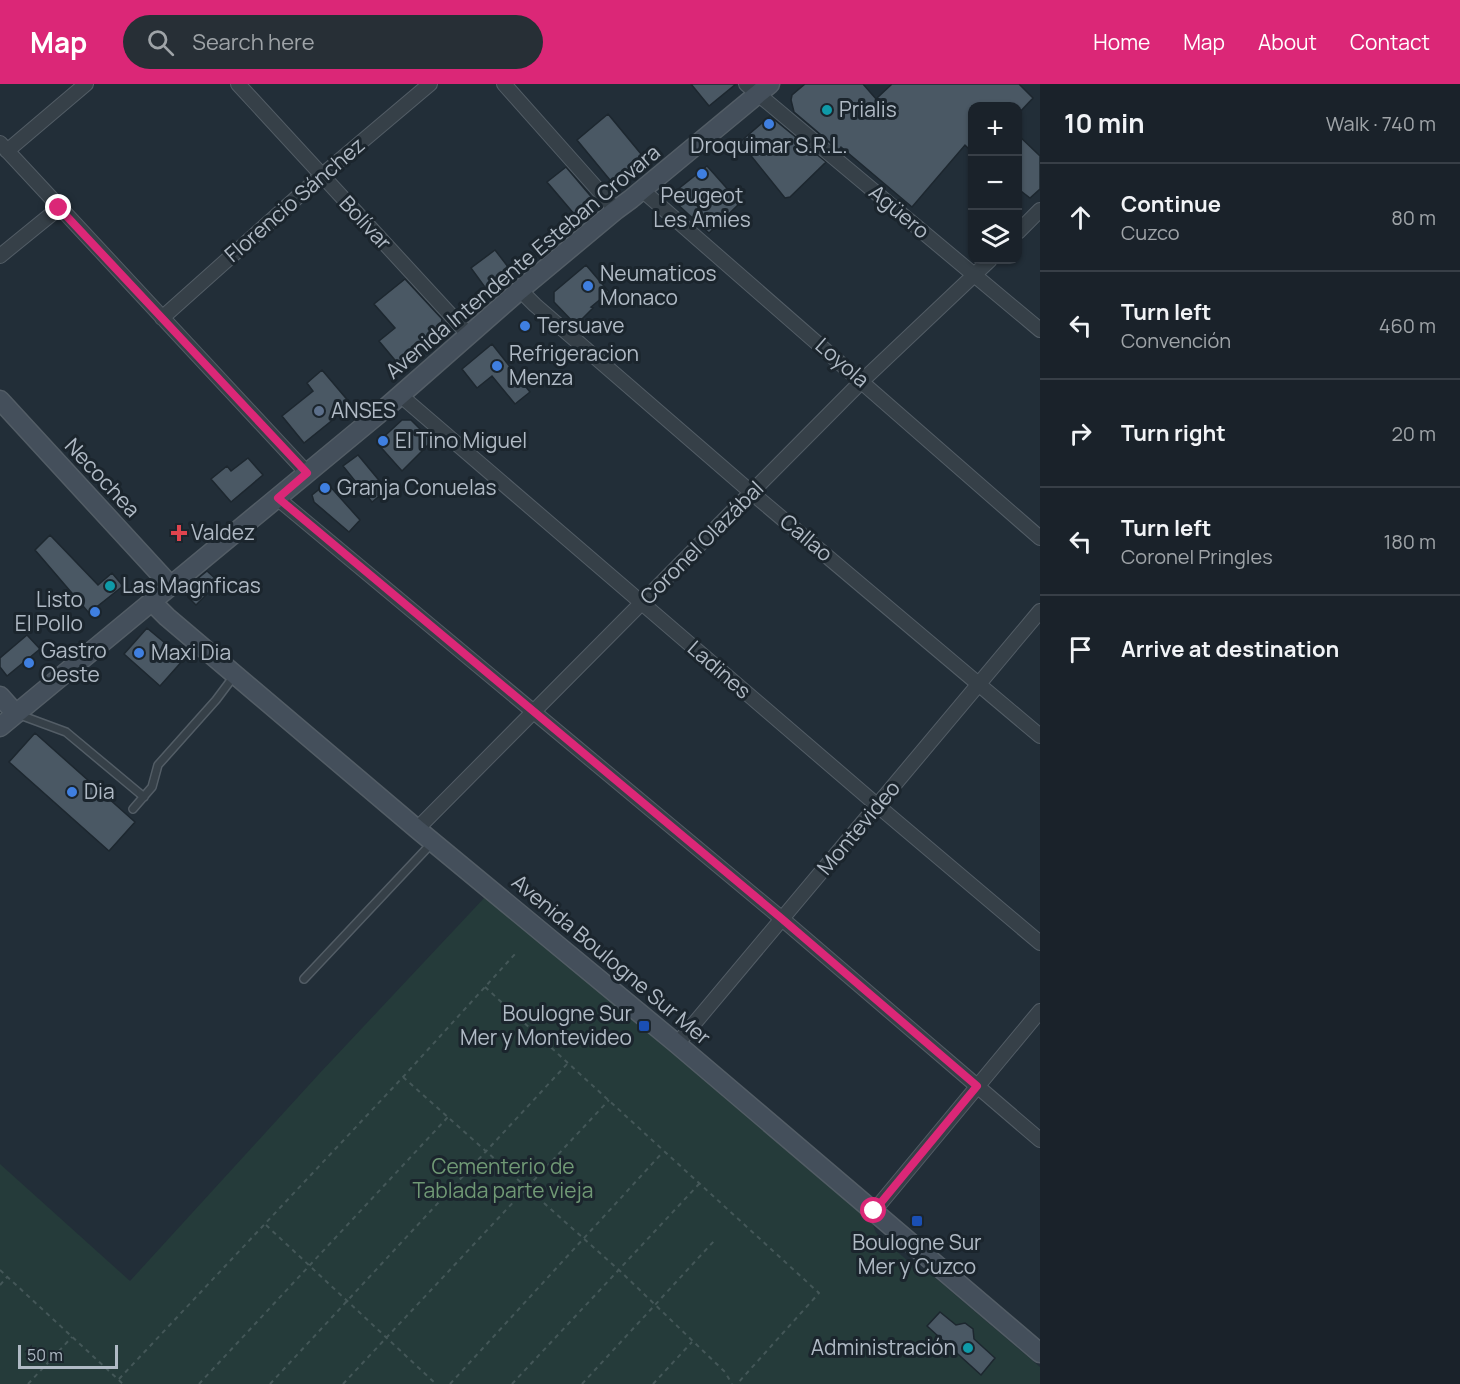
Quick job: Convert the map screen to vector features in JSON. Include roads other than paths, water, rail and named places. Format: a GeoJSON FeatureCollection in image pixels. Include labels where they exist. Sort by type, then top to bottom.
{"type":"FeatureCollection","features":[{"type":"Feature","properties":{"kind":"main road","name":"Avenida Intendente Esteban Crovara"},"geometry":{"type":"LineString","coordinates":[[0,727],[278,498],[520,290],[642,190],[757,88]]}},
{"type":"Feature","properties":{"kind":"main road","name":"Necochea"},"geometry":{"type":"LineString","coordinates":[[0,400],[171,586]]}},
{"type":"Feature","properties":{"kind":"main road","name":"Avenida Boulogne Sur Mer"},"geometry":{"type":"LineString","coordinates":[[152,602],[417,829],[677,1044],[1040,1353]]}},
{"type":"Feature","properties":{"kind":"main road"},"geometry":{"type":"LineString","coordinates":[[0,696],[16,714]]}},
{"type":"Feature","properties":{"kind":"street"},"geometry":{"type":"LineString","coordinates":[[86,84],[4,147],[307,473]]}},
{"type":"Feature","properties":{"kind":"street","name":"Bolívar"},"geometry":{"type":"LineString","coordinates":[[238,84],[469,335]]}},
{"type":"Feature","properties":{"kind":"street","name":"Florencio Sánchez"},"geometry":{"type":"LineString","coordinates":[[162,318],[321,176],[430,84]]}},
{"type":"Feature","properties":{"kind":"street"},"geometry":{"type":"LineString","coordinates":[[504,84],[616,210]]}},
{"type":"Feature","properties":{"kind":"street","name":"Agüero"},"geometry":{"type":"LineString","coordinates":[[757,88],[1040,330]]}},
{"type":"Feature","properties":{"kind":"street","name":"Loyola"},"geometry":{"type":"LineString","coordinates":[[642,190],[1040,538]]}},
{"type":"Feature","properties":{"kind":"street"},"geometry":{"type":"LineString","coordinates":[[0,256],[59,208]]}},
{"type":"Feature","properties":{"kind":"street"},"geometry":{"type":"LineString","coordinates":[[1022,227],[1040,210]]}},
{"type":"Feature","properties":{"kind":"street","name":"Coronel Olazábal"},"geometry":{"type":"LineString","coordinates":[[417,829],[862,381],[985,264]]}},
{"type":"Feature","properties":{"kind":"street","name":"Callao"},"geometry":{"type":"LineString","coordinates":[[520,290],[752,493],[1040,736]]}},
{"type":"Feature","properties":{"kind":"street","name":"Ladines"},"geometry":{"type":"LineString","coordinates":[[400,395],[1040,943]]}},
{"type":"Feature","properties":{"kind":"street"},"geometry":{"type":"LineString","coordinates":[[278,498],[781,918],[1040,1140]]}},
{"type":"Feature","properties":{"kind":"street","name":"Montevideo"},"geometry":{"type":"LineString","coordinates":[[677,1044],[1040,611]]}},
{"type":"Feature","properties":{"kind":"street"},"geometry":{"type":"LineString","coordinates":[[874,1211],[1040,1011]]}},
{"type":"Feature","properties":{"kind":"lane"},"geometry":{"type":"LineString","coordinates":[[133,809],[152,787],[158,765],[236,674]]}},
{"type":"Feature","properties":{"kind":"lane"},"geometry":{"type":"LineString","coordinates":[[16,714],[66,732],[144,797]]}},
{"type":"Feature","properties":{"kind":"lane"},"geometry":{"type":"LineString","coordinates":[[304,979],[433,842]]}},
{"type":"Feature","properties":{"kind":"place","name":"Prialis"},"geometry":{"type":"Point","coordinates":[827,110]}},
{"type":"Feature","properties":{"kind":"place","name":"Droquimar S.R.L."},"geometry":{"type":"Point","coordinates":[769,124]}},
{"type":"Feature","properties":{"kind":"place","name":"Peugeot Les Amies"},"geometry":{"type":"Point","coordinates":[702,174]}},
{"type":"Feature","properties":{"kind":"place","name":"Neumaticos Monaco"},"geometry":{"type":"Point","coordinates":[588,286]}},
{"type":"Feature","properties":{"kind":"place","name":"Tersuave"},"geometry":{"type":"Point","coordinates":[525,326]}},
{"type":"Feature","properties":{"kind":"place","name":"Refrigeracion Menza"},"geometry":{"type":"Point","coordinates":[497,366]}},
{"type":"Feature","properties":{"kind":"place","name":"ANSES"},"geometry":{"type":"Point","coordinates":[319,411]}},
{"type":"Feature","properties":{"kind":"place","name":"El Tino Miguel"},"geometry":{"type":"Point","coordinates":[383,441]}},
{"type":"Feature","properties":{"kind":"place","name":"Granja Conuelas"},"geometry":{"type":"Point","coordinates":[325,488]}},
{"type":"Feature","properties":{"kind":"place","name":"Valdez"},"geometry":{"type":"Point","coordinates":[179,533]}},
{"type":"Feature","properties":{"kind":"place","name":"Las Magnficas"},"geometry":{"type":"Point","coordinates":[110,586]}},
{"type":"Feature","properties":{"kind":"place","name":"Listo El Pollo"},"geometry":{"type":"Point","coordinates":[95,612]}},
{"type":"Feature","properties":{"kind":"place","name":"Maxi Dia"},"geometry":{"type":"Point","coordinates":[139,653]}},
{"type":"Feature","properties":{"kind":"place","name":"Gastro Oeste"},"geometry":{"type":"Point","coordinates":[29,663]}},
{"type":"Feature","properties":{"kind":"place","name":"Dia"},"geometry":{"type":"Point","coordinates":[72,792]}},
{"type":"Feature","properties":{"kind":"place","name":"Boulogne Sur Mer y Montevideo"},"geometry":{"type":"Point","coordinates":[644,1026]}},
{"type":"Feature","properties":{"kind":"place","name":"Boulogne Sur Mer y Cuzco"},"geometry":{"type":"Point","coordinates":[917,1221]}},
{"type":"Feature","properties":{"kind":"place","name":"Administración"},"geometry":{"type":"Point","coordinates":[968,1348]}},
{"type":"Feature","properties":{"kind":"park label","name":"Cementerio de Tablada parte vieja"},"geometry":{"type":"Point","coordinates":[503,1179]}}]}
